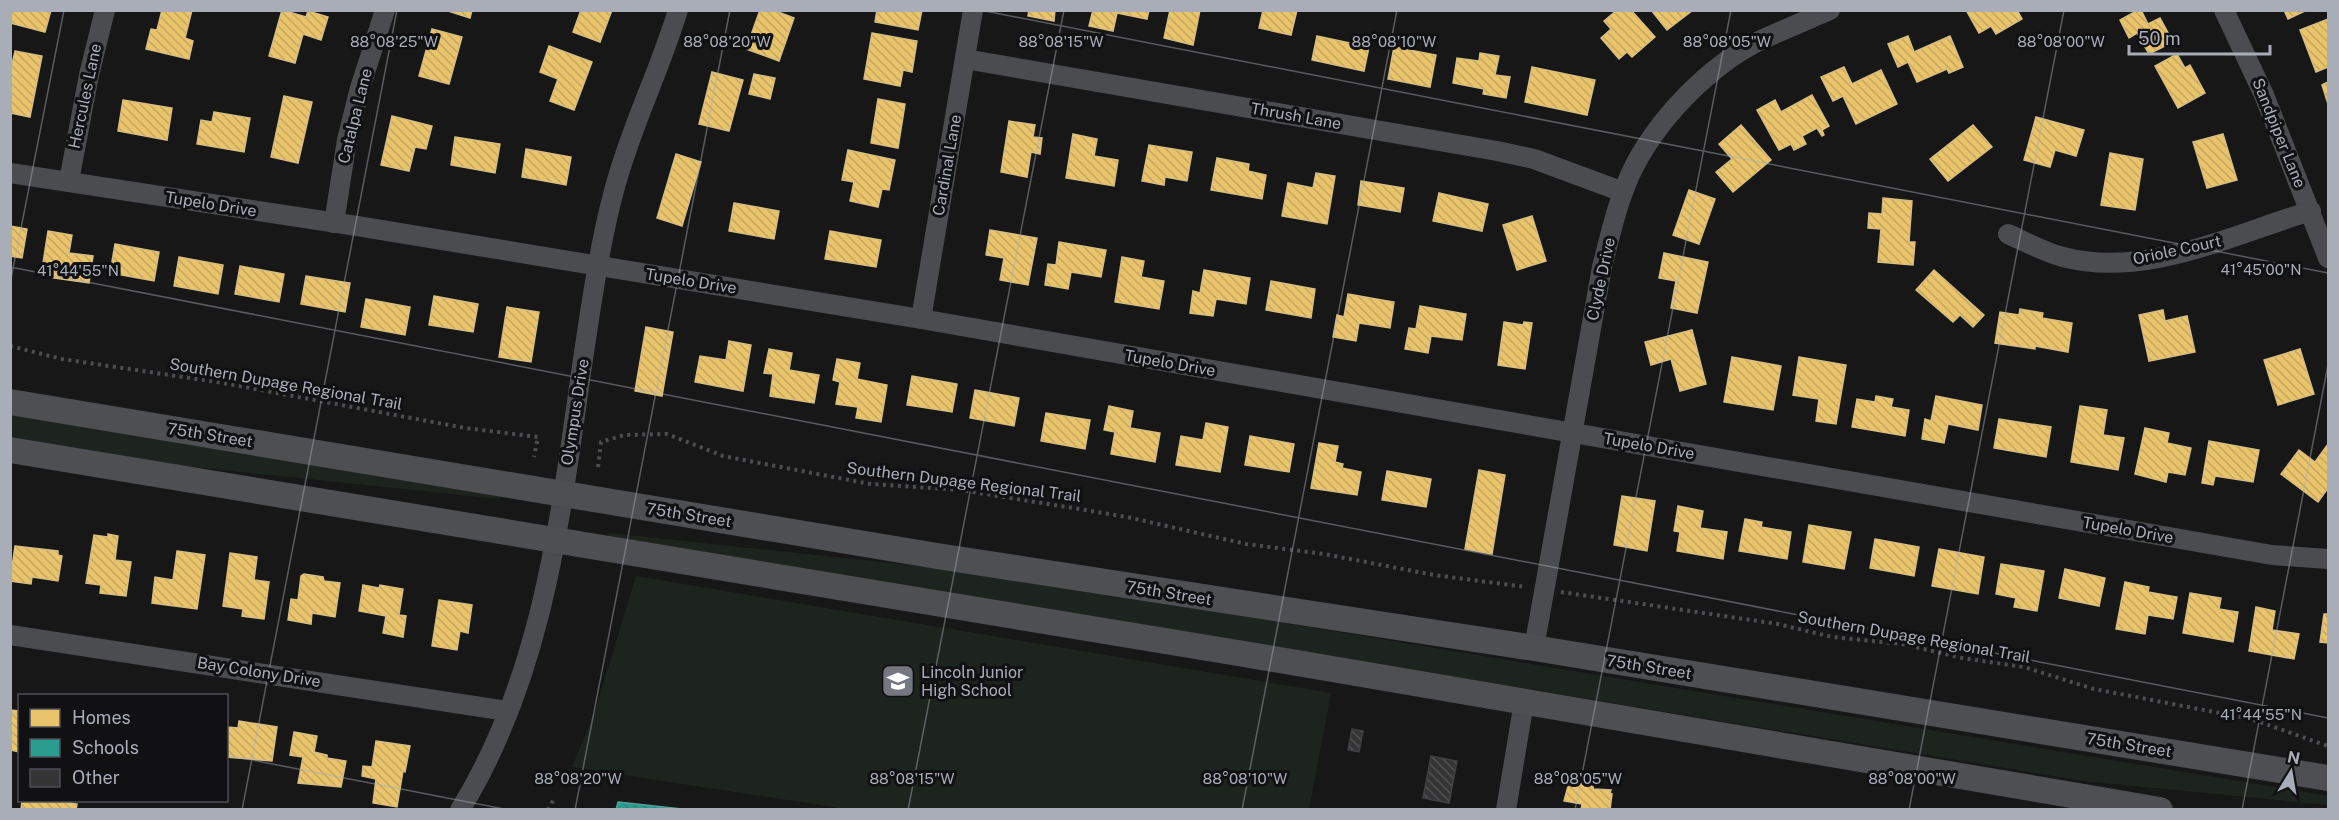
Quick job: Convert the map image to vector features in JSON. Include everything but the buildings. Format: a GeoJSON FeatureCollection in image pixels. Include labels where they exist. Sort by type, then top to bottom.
{"type":"FeatureCollection","features":[{"type":"Feature","properties":{"kind":"main road","name":"75th Street"},"geometry":{"type":"LineString","coordinates":[[10,402],[1201,598],[1534,648],[2328,778]]}},
{"type":"Feature","properties":{"kind":"main road"},"geometry":{"type":"LineString","coordinates":[[10,450],[814,582],[2160,810]]}},
{"type":"Feature","properties":{"kind":"street","name":"Hercules Lane"},"geometry":{"type":"LineString","coordinates":[[69,181],[89,75],[105,10]]}},
{"type":"Feature","properties":{"kind":"street","name":"Catalpa Lane"},"geometry":{"type":"LineString","coordinates":[[334,223],[347,140],[360,88],[385,10]]}},
{"type":"Feature","properties":{"kind":"street","name":"Olympus Drive"},"geometry":{"type":"LineString","coordinates":[[460,810],[492,748],[531,644],[554,541],[598,266],[625,154],[678,10]]}},
{"type":"Feature","properties":{"kind":"street","name":"Cardinal Lane"},"geometry":{"type":"LineString","coordinates":[[921,319],[973,10]]}},
{"type":"Feature","properties":{"kind":"street","name":"Clyde Drive"},"geometry":{"type":"LineString","coordinates":[[1534,648],[1602,267],[1623,192],[1631,173],[1660,125],[1699,83],[1761,40],[1830,10]]}},
{"type":"Feature","properties":{"kind":"street","name":"Sandpiper Lane"},"geometry":{"type":"LineString","coordinates":[[2224,10],[2264,95],[2328,258]]}},
{"type":"Feature","properties":{"kind":"street","name":"Thrush Lane"},"geometry":{"type":"LineString","coordinates":[[965,59],[1497,151],[1534,159],[1623,192]]}},
{"type":"Feature","properties":{"kind":"street","name":"Tupelo Drive"},"geometry":{"type":"LineString","coordinates":[[10,173],[334,223],[921,319],[2260,553],[2328,559]]}},
{"type":"Feature","properties":{"kind":"street","name":"Oriole Court"},"geometry":{"type":"LineString","coordinates":[[2008,234],[2062,256],[2084,260],[2135,261],[2221,242],[2311,211]]}},
{"type":"Feature","properties":{"kind":"street","name":"Bay Colony Drive"},"geometry":{"type":"LineString","coordinates":[[10,635],[507,711]]}},
{"type":"Feature","properties":{"kind":"street"},"geometry":{"type":"LineString","coordinates":[[1506,810],[1524,702]]}},
{"type":"Feature","properties":{"kind":"path","name":"Southern Dupage Regional Trail"},"geometry":{"type":"LineString","coordinates":[[10,346],[62,359],[223,383],[465,428],[538,437],[534,457]]}},
{"type":"Feature","properties":{"kind":"path","name":"Southern Dupage Regional Trail"},"geometry":{"type":"LineString","coordinates":[[598,467],[602,442],[624,435],[667,434],[723,456],[870,484],[960,490],[1050,504],[1127,517],[1246,544],[1324,554],[1434,575],[1529,588]]}},
{"type":"Feature","properties":{"kind":"path","name":"Southern Dupage Regional Trail"},"geometry":{"type":"LineString","coordinates":[[1559,591],[1778,624],[1832,637],[1902,644],[1962,658],[2024,667],[2094,689],[2251,719],[2328,746]]}},
{"type":"Feature","properties":{"kind":"path"},"geometry":{"type":"LineString","coordinates":[[548,810],[555,797]]}},
{"type":"Feature","properties":{"kind":"shaded area"},"geometry":{"type":"Polygon","coordinates":[[[10,414],[502,494],[502,497],[499,499],[176,465],[11,438],[10,414]]]}},
{"type":"Feature","properties":{"kind":"shaded area"},"geometry":{"type":"Polygon","coordinates":[[[609,533],[930,567],[1055,585],[2328,796],[2328,805],[2083,781],[608,536],[609,533]]]}},
{"type":"Feature","properties":{"kind":"shaded area","name":"Lincoln Junior High School"},"geometry":{"type":"Polygon","coordinates":[[[636,576],[1331,693],[1309,809],[846,809],[572,767],[595,711],[636,576]]]}},
{"type":"Feature","properties":{"kind":"place","name":"Lincoln Junior High School"},"geometry":{"type":"Point","coordinates":[898,681]}}]}
